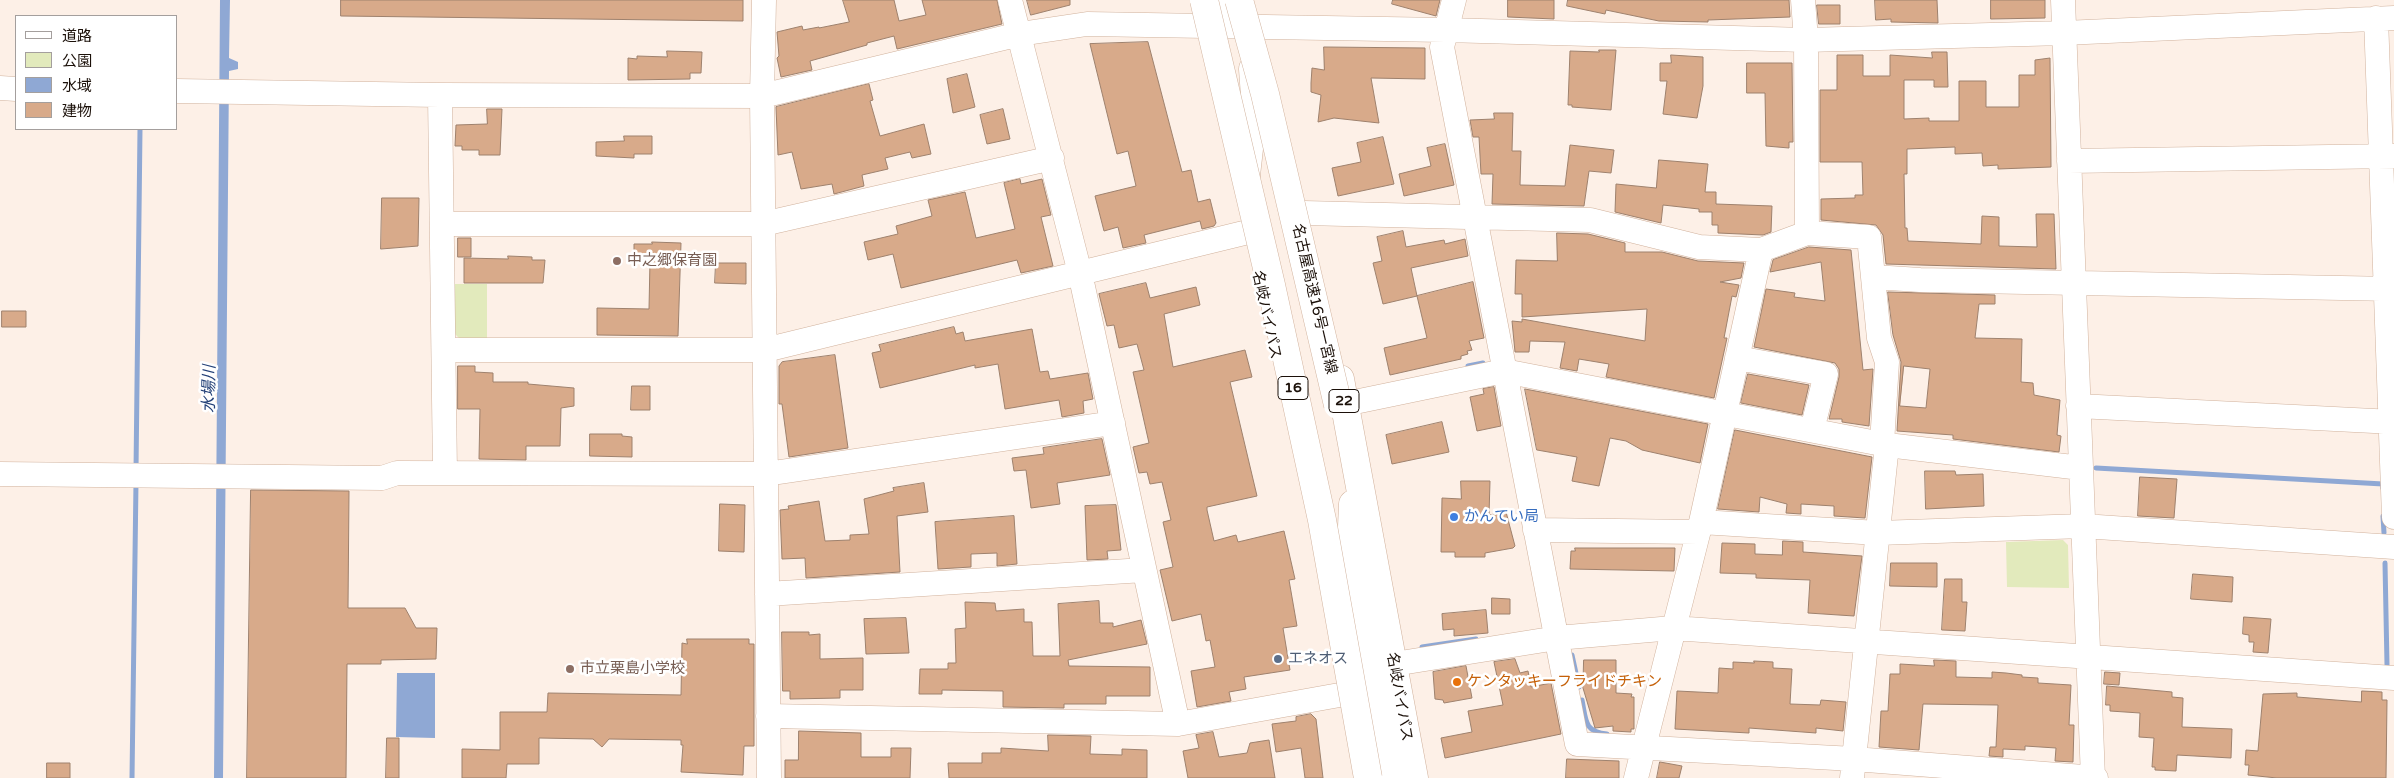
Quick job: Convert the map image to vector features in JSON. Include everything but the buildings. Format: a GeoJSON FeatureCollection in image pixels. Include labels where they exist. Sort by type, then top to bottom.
{"type":"FeatureCollection","features":[{"type":"Feature","properties":{"kind":"highway"},"geometry":{"type":"LineString","coordinates":[[1201,8],[1221,9],[1228,0]]}},
{"type":"Feature","properties":{"kind":"highway","name":"名古屋高速16号一宮線"},"geometry":{"type":"LineString","coordinates":[[1240,0],[1310,278],[1354,485],[1407,778]]}},
{"type":"Feature","properties":{"kind":"highway","name":"名岐バイパス"},"geometry":{"type":"LineString","coordinates":[[1253,0],[1304,213],[1345,404],[1414,778]]}},
{"type":"Feature","properties":{"kind":"highway","name":"名岐バイパス"},"geometry":{"type":"LineString","coordinates":[[1201,8],[1310,514],[1360,778]]}},
{"type":"Feature","properties":{"kind":"highway","name":"16"},"geometry":{"type":"LineString","coordinates":[[1201,8],[1271,285],[1322,520],[1368,778]]}},
{"type":"Feature","properties":{"kind":"highway"},"geometry":{"type":"LineString","coordinates":[[1248,232],[1245,187],[1255,96],[1250,50],[1260,27]]}},
{"type":"Feature","properties":{"kind":"highway"},"geometry":{"type":"LineString","coordinates":[[1354,485],[1351,550],[1388,778]]}},
{"type":"Feature","properties":{"kind":"street"},"geometry":{"type":"LineString","coordinates":[[764,0],[762,96],[769,778]]}},
{"type":"Feature","properties":{"kind":"street"},"geometry":{"type":"LineString","coordinates":[[1010,0],[1080,273],[1178,724]]}},
{"type":"Feature","properties":{"kind":"street"},"geometry":{"type":"LineString","coordinates":[[1454,0],[1442,47],[1577,744],[1642,748],[1853,768],[2094,778],[2063,0]]}},
{"type":"Feature","properties":{"kind":"street"},"geometry":{"type":"LineString","coordinates":[[1803,0],[1806,40],[1807,233]]}},
{"type":"Feature","properties":{"kind":"street"},"geometry":{"type":"LineString","coordinates":[[178,91],[440,95],[762,96],[1020,34],[1201,8],[1260,27],[1806,40],[2064,33],[2385,18],[2394,517]]}},
{"type":"Feature","properties":{"kind":"street"},"geometry":{"type":"LineString","coordinates":[[0,88],[15,88]]}},
{"type":"Feature","properties":{"kind":"street"},"geometry":{"type":"LineString","coordinates":[[440,95],[445,350],[445,473]]}},
{"type":"Feature","properties":{"kind":"street"},"geometry":{"type":"LineString","coordinates":[[2069,161],[2387,156]]}},
{"type":"Feature","properties":{"kind":"street"},"geometry":{"type":"LineString","coordinates":[[442,224],[763,224],[1052,158]]}},
{"type":"Feature","properties":{"kind":"street"},"geometry":{"type":"LineString","coordinates":[[1304,213],[1590,220],[1698,247],[1761,250],[1807,233],[1869,238],[1879,338],[1887,362],[1885,444],[1878,533],[1853,768]]}},
{"type":"Feature","properties":{"kind":"street"},"geometry":{"type":"LineString","coordinates":[[445,350],[765,350],[1248,232]]}},
{"type":"Feature","properties":{"kind":"street"},"geometry":{"type":"LineString","coordinates":[[1636,778],[1699,527],[1761,250]]}},
{"type":"Feature","properties":{"kind":"street"},"geometry":{"type":"LineString","coordinates":[[1873,277],[2390,289]]}},
{"type":"Feature","properties":{"kind":"street"},"geometry":{"type":"LineString","coordinates":[[1737,358],[1826,374],[1812,430]]}},
{"type":"Feature","properties":{"kind":"street"},"geometry":{"type":"LineString","coordinates":[[1345,404],[1504,371],[1885,444],[2081,468]]}},
{"type":"Feature","properties":{"kind":"street"},"geometry":{"type":"LineString","coordinates":[[2078,406],[2392,422]]}},
{"type":"Feature","properties":{"kind":"street"},"geometry":{"type":"LineString","coordinates":[[0,474],[382,478],[397,472],[766,474],[1112,423]]}},
{"type":"Feature","properties":{"kind":"street"},"geometry":{"type":"LineString","coordinates":[[1536,530],[1699,527],[1878,533],[2083,526],[2394,547]]}},
{"type":"Feature","properties":{"kind":"street"},"geometry":{"type":"LineString","coordinates":[[767,594],[1144,570]]}},
{"type":"Feature","properties":{"kind":"street"},"geometry":{"type":"LineString","coordinates":[[1394,664],[1556,638],[1673,628],[2394,678]]}},
{"type":"Feature","properties":{"kind":"street"},"geometry":{"type":"LineString","coordinates":[[768,716],[1178,724],[1345,694]]}},
{"type":"Feature","properties":{"kind":"green space"},"geometry":{"type":"Polygon","coordinates":[[[454,284],[487,284],[487,339],[460,339],[455,334],[454,284]]]}},
{"type":"Feature","properties":{"kind":"green space"},"geometry":{"type":"Polygon","coordinates":[[[2063,540],[2068,545],[2069,588],[2007,587],[2006,542],[2063,540]]]}},
{"type":"Feature","properties":{"kind":"water"},"geometry":{"type":"Polygon","coordinates":[[[220,0],[230,0],[229,58],[238,62],[238,69],[229,71],[223,778],[214,778],[220,0]]]}},
{"type":"Feature","properties":{"kind":"water"},"geometry":{"type":"Polygon","coordinates":[[[397,673],[435,673],[435,738],[396,737],[397,673]]]}},
{"type":"Feature","properties":{"kind":"waterway"},"geometry":{"type":"LineString","coordinates":[[136,470],[140,130]]}},
{"type":"Feature","properties":{"kind":"waterway"},"geometry":{"type":"LineString","coordinates":[[1468,366],[1483,363]]}},
{"type":"Feature","properties":{"kind":"waterway"},"geometry":{"type":"LineString","coordinates":[[2096,468],[2383,484],[2383,488]]}},
{"type":"Feature","properties":{"kind":"waterway"},"geometry":{"type":"LineString","coordinates":[[132,778],[136,482]]}},
{"type":"Feature","properties":{"kind":"waterway"},"geometry":{"type":"LineString","coordinates":[[2383,516],[2384,533]]}},
{"type":"Feature","properties":{"kind":"waterway"},"geometry":{"type":"LineString","coordinates":[[2385,563],[2387,665]]}},
{"type":"Feature","properties":{"kind":"waterway"},"geometry":{"type":"LineString","coordinates":[[1422,647],[1476,639]]}},
{"type":"Feature","properties":{"kind":"waterway"},"geometry":{"type":"LineString","coordinates":[[1572,655],[1579,687]]}},
{"type":"Feature","properties":{"kind":"waterway"},"geometry":{"type":"LineString","coordinates":[[1582,700],[1587,724],[1594,731],[1607,734]]}},
{"type":"Feature","properties":{"kind":"place","name":"中之郷保育園"},"geometry":{"type":"Point","coordinates":[617,261]}},
{"type":"Feature","properties":{"kind":"place","name":"かんてい局"},"geometry":{"type":"Point","coordinates":[1454,517]}},
{"type":"Feature","properties":{"kind":"place","name":"エネオス"},"geometry":{"type":"Point","coordinates":[1278,659]}},
{"type":"Feature","properties":{"kind":"place","name":"市立栗島小学校"},"geometry":{"type":"Point","coordinates":[570,669]}},
{"type":"Feature","properties":{"kind":"place","name":"ケンタッキーフライドチキン"},"geometry":{"type":"Point","coordinates":[1457,682]}},
{"type":"Feature","properties":{"kind":"water label","name":"水場川"},"geometry":{"type":"Point","coordinates":[210,389]}}]}
